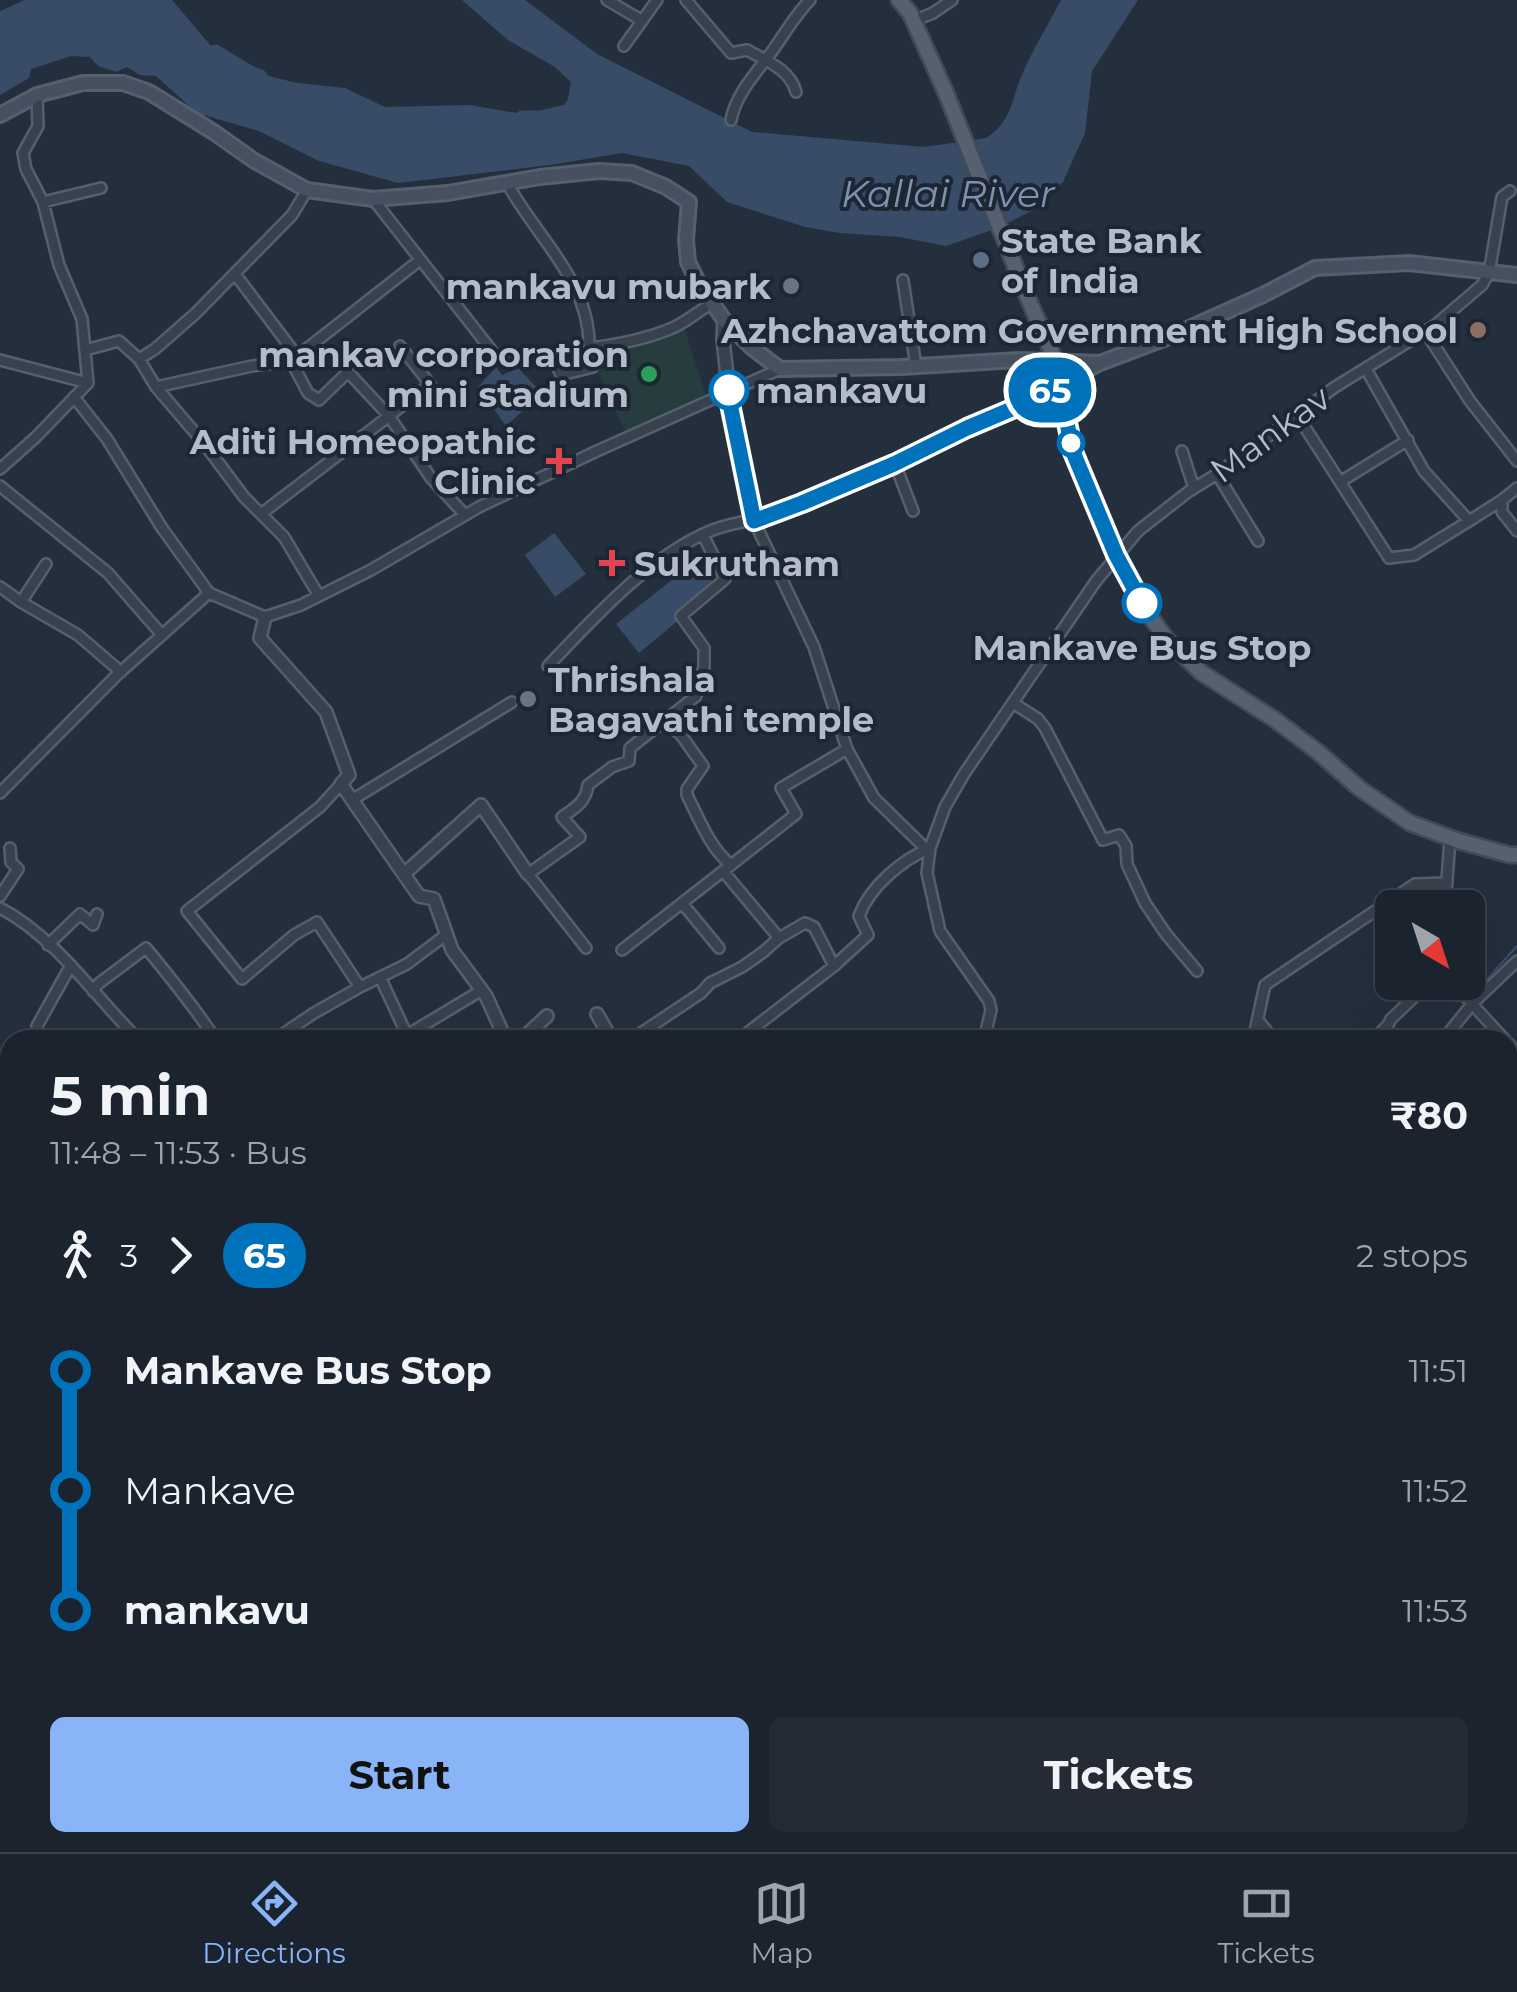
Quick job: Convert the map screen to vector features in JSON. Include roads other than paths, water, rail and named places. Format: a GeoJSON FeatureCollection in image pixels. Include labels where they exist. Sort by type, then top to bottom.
{"type":"FeatureCollection","features":[{"type":"Feature","properties":{"kind":"main road"},"geometry":{"type":"LineString","coordinates":[[899,0],[959,123],[1056,362],[1073,452],[1116,555],[1168,641],[1202,673],[1274,719],[1360,788],[1410,822],[1450,838],[1517,855]]}},
{"type":"Feature","properties":{"kind":"main road"},"geometry":{"type":"LineString","coordinates":[[0,115],[36,95],[83,83],[122,83],[148,92],[307,190],[372,199],[448,193],[599,172],[632,172],[666,186],[689,202],[688,262],[724,320],[780,368],[916,367],[1003,361],[1100,363]]}},
{"type":"Feature","properties":{"kind":"main road"},"geometry":{"type":"LineString","coordinates":[[1059,384],[1263,295],[1315,268],[1409,263],[1517,276]]}},
{"type":"Feature","properties":{"kind":"street"},"geometry":{"type":"LineString","coordinates":[[608,0],[641,20]]}},
{"type":"Feature","properties":{"kind":"street"},"geometry":{"type":"LineString","coordinates":[[624,46],[656,0]]}},
{"type":"Feature","properties":{"kind":"street"},"geometry":{"type":"LineString","coordinates":[[686,0],[731,53],[747,50],[784,72],[793,80],[796,92]]}},
{"type":"Feature","properties":{"kind":"street"},"geometry":{"type":"LineString","coordinates":[[731,120],[740,97],[810,0]]}},
{"type":"Feature","properties":{"kind":"street"},"geometry":{"type":"LineString","coordinates":[[913,22],[952,0]]}},
{"type":"Feature","properties":{"kind":"street"},"geometry":{"type":"LineString","coordinates":[[36,95],[38,126],[23,153],[26,169],[43,202],[59,265],[82,319],[88,383]]}},
{"type":"Feature","properties":{"kind":"street"},"geometry":{"type":"LineString","coordinates":[[372,199],[496,356],[506,362],[552,354],[561,375],[593,367],[590,330],[574,285],[506,183]]}},
{"type":"Feature","properties":{"kind":"street"},"geometry":{"type":"LineString","coordinates":[[43,202],[101,188]]}},
{"type":"Feature","properties":{"kind":"street"},"geometry":{"type":"LineString","coordinates":[[138,359],[182,325],[235,274],[292,215],[307,190]]}},
{"type":"Feature","properties":{"kind":"street"},"geometry":{"type":"LineString","coordinates":[[1489,273],[1502,196],[1510,191]]}},
{"type":"Feature","properties":{"kind":"street"},"geometry":{"type":"LineString","coordinates":[[156,387],[294,358],[420,260]]}},
{"type":"Feature","properties":{"kind":"street","name":"Mankav"},"geometry":{"type":"LineString","coordinates":[[928,848],[945,806],[997,722],[1116,555],[1138,531],[1335,387],[1429,329],[1482,285],[1489,273]]}},
{"type":"Feature","properties":{"kind":"street"},"geometry":{"type":"LineString","coordinates":[[235,274],[294,358],[308,393],[319,400],[348,372],[389,416],[431,478],[466,515]]}},
{"type":"Feature","properties":{"kind":"street"},"geometry":{"type":"LineString","coordinates":[[903,280],[916,367]]}},
{"type":"Feature","properties":{"kind":"street"},"geometry":{"type":"LineString","coordinates":[[589,348],[670,329],[712,304]]}},
{"type":"Feature","properties":{"kind":"street"},"geometry":{"type":"LineString","coordinates":[[724,320],[722,340],[730,404],[754,521],[814,647],[848,748],[874,798],[928,848],[927,873],[940,931],[989,1000],[986,1030]]}},
{"type":"Feature","properties":{"kind":"street"},"geometry":{"type":"LineString","coordinates":[[1429,329],[1470,401],[1517,461]]}},
{"type":"Feature","properties":{"kind":"street"},"geometry":{"type":"LineString","coordinates":[[85,350],[119,341],[138,359],[244,497],[284,537],[319,596]]}},
{"type":"Feature","properties":{"kind":"street"},"geometry":{"type":"LineString","coordinates":[[261,514],[430,384],[400,346]]}},
{"type":"Feature","properties":{"kind":"street"},"geometry":{"type":"LineString","coordinates":[[0,360],[88,383]]}},
{"type":"Feature","properties":{"kind":"street"},"geometry":{"type":"LineString","coordinates":[[74,397],[107,439],[162,528],[209,593],[265,617],[319,596],[466,515],[596,451],[780,368]]}},
{"type":"Feature","properties":{"kind":"street"},"geometry":{"type":"LineString","coordinates":[[1366,369],[1424,471],[1469,521]]}},
{"type":"Feature","properties":{"kind":"street"},"geometry":{"type":"LineString","coordinates":[[0,469],[88,383]]}},
{"type":"Feature","properties":{"kind":"street"},"geometry":{"type":"LineString","coordinates":[[548,666],[623,588],[681,547],[713,530],[754,521],[894,464],[1031,401],[1059,384]]}},
{"type":"Feature","properties":{"kind":"street"},"geometry":{"type":"LineString","coordinates":[[1297,414],[1389,558],[1414,555],[1517,488]]}},
{"type":"Feature","properties":{"kind":"street"},"geometry":{"type":"LineString","coordinates":[[1340,482],[1408,440]]}},
{"type":"Feature","properties":{"kind":"street"},"geometry":{"type":"LineString","coordinates":[[1182,451],[1194,488]]}},
{"type":"Feature","properties":{"kind":"street"},"geometry":{"type":"LineString","coordinates":[[894,464],[914,512]]}},
{"type":"Feature","properties":{"kind":"street"},"geometry":{"type":"LineString","coordinates":[[1217,474],[1258,541]]}},
{"type":"Feature","properties":{"kind":"street"},"geometry":{"type":"LineString","coordinates":[[0,486],[108,573],[162,635]]}},
{"type":"Feature","properties":{"kind":"street"},"geometry":{"type":"LineString","coordinates":[[1502,500],[1502,512],[1517,531]]}},
{"type":"Feature","properties":{"kind":"street"},"geometry":{"type":"LineString","coordinates":[[528,874],[580,837],[562,817],[587,796],[588,785],[612,766],[629,761],[630,748],[696,696],[704,667],[704,648],[681,616],[726,579],[703,535]]}},
{"type":"Feature","properties":{"kind":"street"},"geometry":{"type":"LineString","coordinates":[[21,602],[46,564]]}},
{"type":"Feature","properties":{"kind":"street"},"geometry":{"type":"LineString","coordinates":[[0,587],[78,635],[121,672]]}},
{"type":"Feature","properties":{"kind":"street"},"geometry":{"type":"LineString","coordinates":[[0,793],[121,672],[209,593]]}},
{"type":"Feature","properties":{"kind":"street"},"geometry":{"type":"LineString","coordinates":[[265,617],[260,638],[326,712],[349,775],[320,807],[187,911],[242,979],[294,935],[318,922],[360,987]]}},
{"type":"Feature","properties":{"kind":"street"},"geometry":{"type":"LineString","coordinates":[[352,800],[512,702]]}},
{"type":"Feature","properties":{"kind":"street"},"geometry":{"type":"LineString","coordinates":[[1013,703],[1045,728],[1103,840],[1119,835],[1145,903],[1197,971]]}},
{"type":"Feature","properties":{"kind":"street"},"geometry":{"type":"LineString","coordinates":[[666,722],[704,766],[687,789],[687,795],[705,831],[779,938]]}},
{"type":"Feature","properties":{"kind":"street"},"geometry":{"type":"LineString","coordinates":[[622,950],[796,814],[781,788],[848,748]]}},
{"type":"Feature","properties":{"kind":"street"},"geometry":{"type":"LineString","coordinates":[[341,784],[419,896],[434,899],[452,950],[482,990],[501,1030]]}},
{"type":"Feature","properties":{"kind":"street"},"geometry":{"type":"LineString","coordinates":[[404,874],[481,804],[528,874],[586,948]]}},
{"type":"Feature","properties":{"kind":"street"},"geometry":{"type":"LineString","coordinates":[[1446,890],[1450,838]]}},
{"type":"Feature","properties":{"kind":"street"},"geometry":{"type":"LineString","coordinates":[[0,896],[18,869],[12,862],[10,848]]}},
{"type":"Feature","properties":{"kind":"street"},"geometry":{"type":"LineString","coordinates":[[751,1030],[868,935],[860,916],[864,903],[886,878],[928,848]]}},
{"type":"Feature","properties":{"kind":"street"},"geometry":{"type":"LineString","coordinates":[[1256,1030],[1264,985],[1415,884],[1446,883]]}},
{"type":"Feature","properties":{"kind":"street"},"geometry":{"type":"LineString","coordinates":[[682,903],[719,948]]}},
{"type":"Feature","properties":{"kind":"street"},"geometry":{"type":"LineString","coordinates":[[0,908],[71,965],[129,1030]]}},
{"type":"Feature","properties":{"kind":"street"},"geometry":{"type":"LineString","coordinates":[[48,944],[80,914],[92,925],[97,914]]}},
{"type":"Feature","properties":{"kind":"street"},"geometry":{"type":"LineString","coordinates":[[645,1030],[710,983],[805,923],[814,927],[834,966]]}},
{"type":"Feature","properties":{"kind":"street"},"geometry":{"type":"LineString","coordinates":[[289,1030],[407,964],[446,934]]}},
{"type":"Feature","properties":{"kind":"street"},"geometry":{"type":"LineString","coordinates":[[93,991],[146,948],[210,1030]]}},
{"type":"Feature","properties":{"kind":"street"},"geometry":{"type":"LineString","coordinates":[[1451,1030],[1517,961]]}},
{"type":"Feature","properties":{"kind":"street"},"geometry":{"type":"LineString","coordinates":[[37,1026],[71,965]]}},
{"type":"Feature","properties":{"kind":"street"},"geometry":{"type":"LineString","coordinates":[[380,978],[400,1030]]}},
{"type":"Feature","properties":{"kind":"street"},"geometry":{"type":"LineString","coordinates":[[415,1030],[482,990]]}},
{"type":"Feature","properties":{"kind":"street"},"geometry":{"type":"LineString","coordinates":[[1383,1030],[1411,1000]]}},
{"type":"Feature","properties":{"kind":"street"},"geometry":{"type":"LineString","coordinates":[[1468,1000],[1495,1030]]}},
{"type":"Feature","properties":{"kind":"street"},"geometry":{"type":"LineString","coordinates":[[596,1014],[606,1030]]}},
{"type":"Feature","properties":{"kind":"street"},"geometry":{"type":"LineString","coordinates":[[532,1030],[547,1016]]}},
{"type":"Feature","properties":{"kind":"street"},"geometry":{"type":"LineString","coordinates":[[1258,1020],[1266,1030]]}},
{"type":"Feature","properties":{"kind":"water","name":"Kallai River"},"geometry":{"type":"Polygon","coordinates":[[[25,0],[172,0],[233,67],[297,83],[345,88],[385,107],[470,105],[557,117],[568,99],[571,82],[555,67],[508,40],[462,0],[525,0],[597,54],[752,132],[924,147],[986,138],[1002,124],[1024,70],[1061,0],[1138,0],[1092,71],[1085,133],[1063,182],[1035,209],[998,228],[946,246],[805,227],[727,202],[689,166],[622,153],[398,183],[319,161],[259,131],[197,113],[156,76],[140,75],[127,67],[116,72],[98,66],[90,57],[71,56],[31,69],[29,78],[0,95],[0,11],[25,0]]]}},
{"type":"Feature","properties":{"kind":"water"},"geometry":{"type":"Polygon","coordinates":[[[496,367],[502,375],[518,368],[542,393],[506,426],[478,387],[496,367]]]}},
{"type":"Feature","properties":{"kind":"water"},"geometry":{"type":"Polygon","coordinates":[[[554,533],[586,574],[555,597],[525,555],[554,533]]]}},
{"type":"Feature","properties":{"kind":"water"},"geometry":{"type":"Polygon","coordinates":[[[696,561],[717,588],[639,653],[616,624],[696,561]]]}},
{"type":"Feature","properties":{"kind":"waterway"},"geometry":{"type":"LineString","coordinates":[[215,52],[260,77]]}},
{"type":"Feature","properties":{"kind":"waterway"},"geometry":{"type":"LineString","coordinates":[[522,118],[541,118],[578,109]]}},
{"type":"Feature","properties":{"kind":"waterway"},"geometry":{"type":"LineString","coordinates":[[1485,982],[1517,946]]}},
{"type":"Feature","properties":{"kind":"waterway"},"geometry":{"type":"LineString","coordinates":[[1443,1030],[1463,1006]]}},
{"type":"Feature","properties":{"kind":"place","name":"State Bank of India"},"geometry":{"type":"Point","coordinates":[981,260]}},
{"type":"Feature","properties":{"kind":"place","name":"mankavu mubark"},"geometry":{"type":"Point","coordinates":[791,286]}},
{"type":"Feature","properties":{"kind":"place","name":"Azhchavattom Government High School"},"geometry":{"type":"Point","coordinates":[1478,330]}},
{"type":"Feature","properties":{"kind":"place","name":"mankav corporation mini stadium"},"geometry":{"type":"Point","coordinates":[649,374]}},
{"type":"Feature","properties":{"kind":"place","name":"mankavu"},"geometry":{"type":"Point","coordinates":[729,390]}},
{"type":"Feature","properties":{"kind":"place","name":"Aditi Homeopathic Clinic"},"geometry":{"type":"Point","coordinates":[559,461]}},
{"type":"Feature","properties":{"kind":"place","name":"Sukrutham"},"geometry":{"type":"Point","coordinates":[612,563]}},
{"type":"Feature","properties":{"kind":"place","name":"Mankave Bus Stop"},"geometry":{"type":"Point","coordinates":[1142,603]}},
{"type":"Feature","properties":{"kind":"place","name":"Thrishala Bagavathi temple"},"geometry":{"type":"Point","coordinates":[528,699]}}]}
